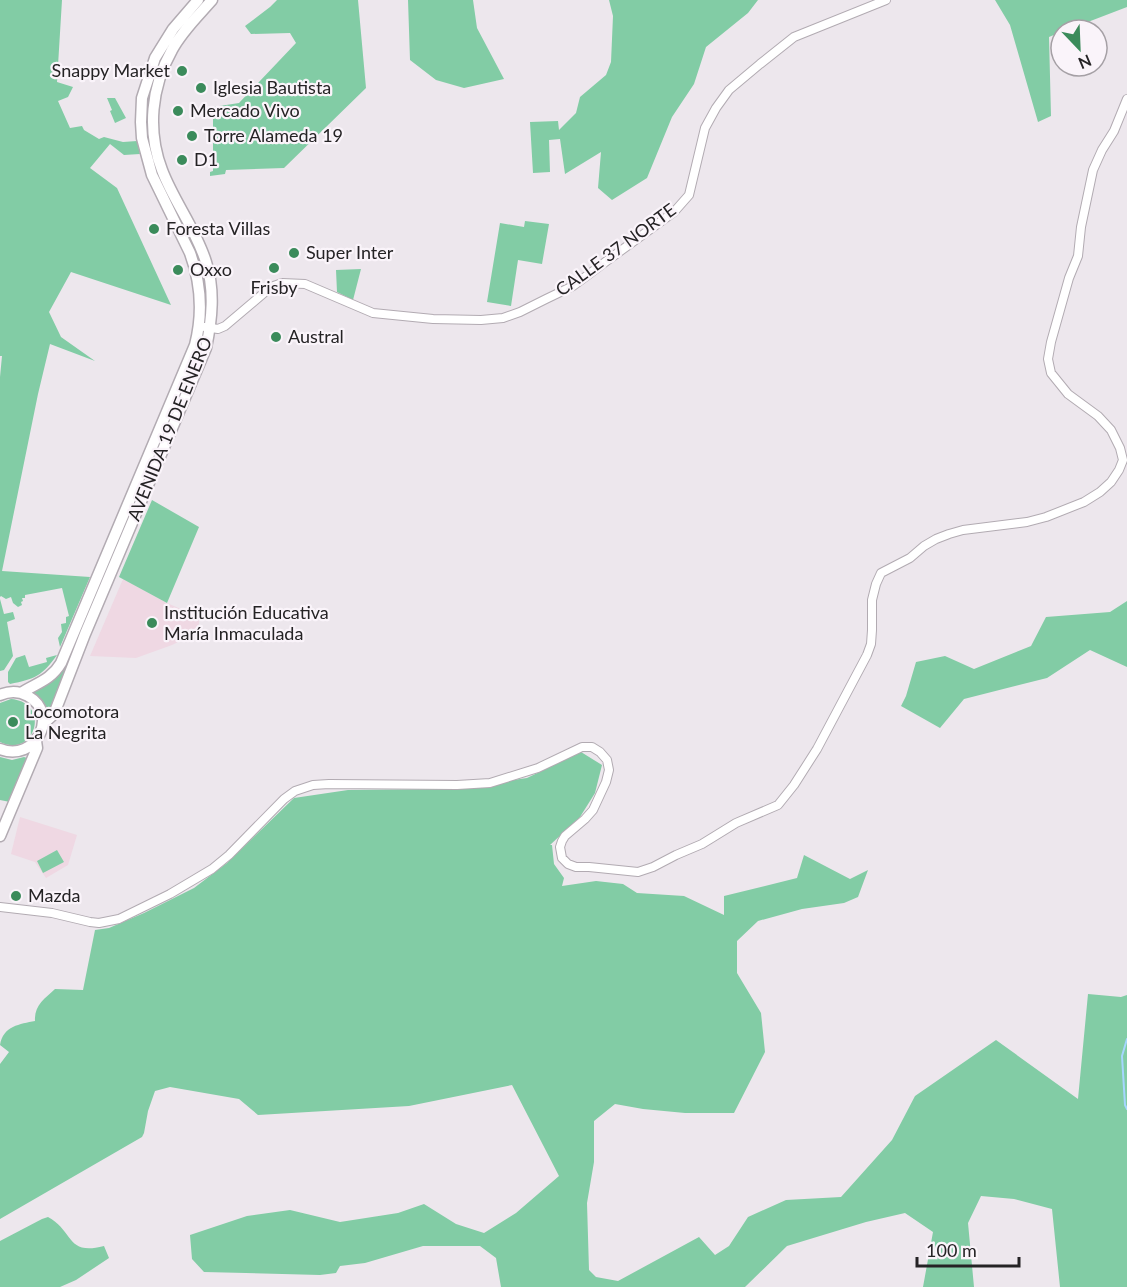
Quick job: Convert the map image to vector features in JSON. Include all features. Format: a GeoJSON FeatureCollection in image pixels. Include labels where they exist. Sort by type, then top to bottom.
{"type":"FeatureCollection","features":[{"type":"Feature","properties":{"kind":"main road","name":"AVENIDA 19 DE ENERO"},"geometry":{"type":"LineString","coordinates":[[0,836],[37,748],[36,741],[43,724],[54,714],[85,634],[206,348],[195,266],[152,175],[142,138],[141,122],[142,98],[155,58],[173,29],[198,0]]}},
{"type":"Feature","properties":{"kind":"main road","name":"AVENIDA 19 DE ENERO"},"geometry":{"type":"LineString","coordinates":[[21,693],[50,677],[61,663],[212,306],[212,290],[206,262],[163,171],[154,136],[153,122],[154,100],[165,63],[181,35],[212,0]]}},
{"type":"Feature","properties":{"kind":"main road"},"geometry":{"type":"LineString","coordinates":[[3,692],[21,693],[31,698],[39,707],[43,724]]}},
{"type":"Feature","properties":{"kind":"main road"},"geometry":{"type":"LineString","coordinates":[[0,749],[10,752],[22,751],[36,741]]}},
{"type":"Feature","properties":{"kind":"street","name":"CALLE 37 NORTE"},"geometry":{"type":"LineString","coordinates":[[204,327],[218,329],[225,326],[271,287],[293,282],[305,284],[373,313],[433,319],[482,320],[503,318],[520,312],[573,285],[674,212],[689,195],[705,128],[729,90],[794,37],[886,0]]}},
{"type":"Feature","properties":{"kind":"street"},"geometry":{"type":"LineString","coordinates":[[0,907],[52,913],[90,922],[108,922],[149,905],[212,869],[229,855],[284,798],[303,788],[329,784],[458,785],[490,783],[538,768],[582,747],[592,747],[600,752],[607,760],[609,770],[593,810],[565,836],[560,847],[562,858],[568,864],[576,867],[626,872],[643,871],[702,844],[747,817],[778,806],[817,749],[867,655],[871,644],[872,600],[881,573],[910,558],[936,538],[963,530],[1027,522],[1084,502],[1111,482],[1119,470],[1123,460],[1111,430],[1098,416],[1068,394],[1051,373],[1048,359],[1069,278],[1078,256],[1080,227],[1093,170],[1114,131],[1127,99]]}},
{"type":"Feature","properties":{"kind":"shaded area","name":"Institución Educativa María Inmaculada"},"geometry":{"type":"Polygon","coordinates":[[[123,579],[167,603],[183,610],[200,613],[198,632],[172,645],[136,658],[90,656],[123,579]]]}},
{"type":"Feature","properties":{"kind":"shaded area"},"geometry":{"type":"Polygon","coordinates":[[[20,817],[77,835],[68,865],[46,878],[35,862],[11,854],[20,817]]]}},
{"type":"Feature","properties":{"kind":"green space"},"geometry":{"type":"Polygon","coordinates":[[[0,0],[62,0],[57,82],[73,87],[68,97],[58,101],[70,128],[82,126],[84,130],[99,139],[104,137],[123,142],[137,141],[140,154],[124,155],[110,144],[90,168],[117,188],[171,305],[71,272],[49,312],[61,337],[95,361],[50,344],[2,571],[90,577],[60,647],[58,638],[62,632],[61,624],[66,623],[66,617],[69,616],[62,588],[25,595],[25,598],[22,598],[22,605],[18,607],[13,603],[11,597],[6,599],[0,597],[0,377],[2,356],[0,356],[0,0]]]}},
{"type":"Feature","properties":{"kind":"green space"},"geometry":{"type":"Polygon","coordinates":[[[277,0],[358,0],[366,88],[284,168],[226,170],[225,174],[210,176],[210,172],[213,171],[213,107],[239,103],[296,43],[290,33],[251,34],[245,26],[277,0]]]}},
{"type":"Feature","properties":{"kind":"green space"},"geometry":{"type":"Polygon","coordinates":[[[408,0],[473,0],[477,28],[504,79],[464,88],[436,80],[410,60],[408,0]]]}},
{"type":"Feature","properties":{"kind":"green space"},"geometry":{"type":"Polygon","coordinates":[[[609,0],[758,0],[748,13],[706,47],[694,84],[672,117],[647,178],[612,200],[598,188],[601,152],[565,174],[560,139],[549,140],[550,172],[533,173],[530,122],[558,121],[559,130],[576,113],[580,97],[606,75],[611,62],[613,16],[609,0]]]}},
{"type":"Feature","properties":{"kind":"green space"},"geometry":{"type":"Polygon","coordinates":[[[995,0],[1127,0],[1127,7],[1098,18],[1049,18],[1051,116],[1038,122],[1010,25],[995,0]]]}},
{"type":"Feature","properties":{"kind":"green space"},"geometry":{"type":"Polygon","coordinates":[[[107,98],[115,98],[126,118],[115,123],[107,98]]]}},
{"type":"Feature","properties":{"kind":"green space"},"geometry":{"type":"Polygon","coordinates":[[[525,221],[549,224],[542,264],[518,260],[511,306],[487,302],[500,223],[524,227],[525,221]]]}},
{"type":"Feature","properties":{"kind":"green space"},"geometry":{"type":"Polygon","coordinates":[[[361,269],[353,300],[337,292],[336,270],[361,269]]]}},
{"type":"Feature","properties":{"kind":"green space"},"geometry":{"type":"Polygon","coordinates":[[[203,332],[201,352],[50,709],[45,710],[33,691],[53,679],[203,332]]]}},
{"type":"Feature","properties":{"kind":"green space"},"geometry":{"type":"Polygon","coordinates":[[[152,500],[199,527],[167,603],[119,577],[152,500]]]}},
{"type":"Feature","properties":{"kind":"green space"},"geometry":{"type":"Polygon","coordinates":[[[0,599],[4,614],[13,612],[15,619],[7,622],[13,656],[4,670],[0,671],[0,599]]]}},
{"type":"Feature","properties":{"kind":"green space"},"geometry":{"type":"Polygon","coordinates":[[[1127,601],[1127,667],[1090,650],[1047,678],[964,699],[940,728],[901,706],[916,662],[945,656],[974,669],[1031,646],[1046,617],[1110,612],[1127,601]]]}},
{"type":"Feature","properties":{"kind":"green space"},"geometry":{"type":"Polygon","coordinates":[[[25,655],[29,667],[47,662],[46,658],[57,655],[37,676],[10,684],[8,672],[16,658],[25,655]]]}},
{"type":"Feature","properties":{"kind":"green space"},"geometry":{"type":"Polygon","coordinates":[[[11,699],[23,702],[31,709],[35,718],[30,737],[23,743],[12,745],[0,742],[0,703],[11,699]]]}},
{"type":"Feature","properties":{"kind":"green space"},"geometry":{"type":"Polygon","coordinates":[[[581,752],[602,765],[595,793],[580,817],[550,845],[552,845],[554,864],[564,878],[562,886],[596,881],[623,884],[637,893],[684,896],[724,915],[724,896],[797,878],[804,855],[850,879],[868,870],[858,897],[844,903],[802,909],[758,921],[737,941],[737,973],[761,1013],[765,1052],[734,1113],[685,1113],[615,1104],[594,1121],[594,1162],[587,1203],[589,1270],[596,1277],[618,1281],[699,1237],[715,1255],[729,1246],[748,1217],[786,1200],[841,1197],[892,1140],[915,1096],[996,1040],[1078,1099],[1088,994],[1121,997],[1127,995],[1127,1287],[1060,1287],[1052,1209],[1014,1199],[981,1196],[968,1223],[974,1287],[923,1287],[933,1232],[905,1213],[866,1222],[787,1246],[745,1287],[501,1287],[496,1258],[480,1246],[423,1246],[365,1263],[340,1266],[336,1273],[320,1275],[204,1272],[192,1259],[190,1235],[247,1216],[290,1210],[340,1222],[398,1213],[424,1204],[456,1224],[484,1233],[516,1213],[559,1176],[512,1085],[409,1106],[258,1115],[239,1099],[170,1087],[155,1091],[142,1137],[0,1219],[0,1064],[9,1052],[0,1045],[8,1030],[35,1021],[38,1007],[55,989],[83,990],[95,930],[109,928],[194,888],[227,863],[294,798],[348,790],[452,789],[527,778],[581,752]]]}},
{"type":"Feature","properties":{"kind":"green space"},"geometry":{"type":"Polygon","coordinates":[[[0,757],[12,760],[27,758],[10,802],[0,800],[0,757]]]}},
{"type":"Feature","properties":{"kind":"green space"},"geometry":{"type":"Polygon","coordinates":[[[57,850],[64,862],[43,873],[37,861],[57,850]]]}},
{"type":"Feature","properties":{"kind":"green space"},"geometry":{"type":"Polygon","coordinates":[[[48,1217],[76,1245],[83,1248],[104,1246],[109,1258],[76,1280],[60,1287],[0,1287],[0,1241],[48,1217]]]}},
{"type":"Feature","properties":{"kind":"waterway"},"geometry":{"type":"LineString","coordinates":[[1127,1039],[1122,1056],[1127,1109]]}},
{"type":"Feature","properties":{"kind":"place","name":"Snappy Market"},"geometry":{"type":"Point","coordinates":[182,71]}},
{"type":"Feature","properties":{"kind":"place","name":"Iglesia Bautista"},"geometry":{"type":"Point","coordinates":[201,88]}},
{"type":"Feature","properties":{"kind":"place","name":"Mercado Vivo"},"geometry":{"type":"Point","coordinates":[178,111]}},
{"type":"Feature","properties":{"kind":"place","name":"Torre Alameda 19"},"geometry":{"type":"Point","coordinates":[192,136]}},
{"type":"Feature","properties":{"kind":"place","name":"D1"},"geometry":{"type":"Point","coordinates":[182,160]}},
{"type":"Feature","properties":{"kind":"place","name":"Foresta Villas"},"geometry":{"type":"Point","coordinates":[154,229]}},
{"type":"Feature","properties":{"kind":"place","name":"Super Inter"},"geometry":{"type":"Point","coordinates":[294,253]}},
{"type":"Feature","properties":{"kind":"place","name":"Frisby"},"geometry":{"type":"Point","coordinates":[274,268]}},
{"type":"Feature","properties":{"kind":"place","name":"Oxxo"},"geometry":{"type":"Point","coordinates":[178,270]}},
{"type":"Feature","properties":{"kind":"place","name":"Austral"},"geometry":{"type":"Point","coordinates":[276,337]}},
{"type":"Feature","properties":{"kind":"place","name":"Institución Educativa María Inmaculada"},"geometry":{"type":"Point","coordinates":[152,623]}},
{"type":"Feature","properties":{"kind":"place","name":"Locomotora La Negrita"},"geometry":{"type":"Point","coordinates":[13,722]}},
{"type":"Feature","properties":{"kind":"place","name":"Mazda"},"geometry":{"type":"Point","coordinates":[16,896]}}]}
